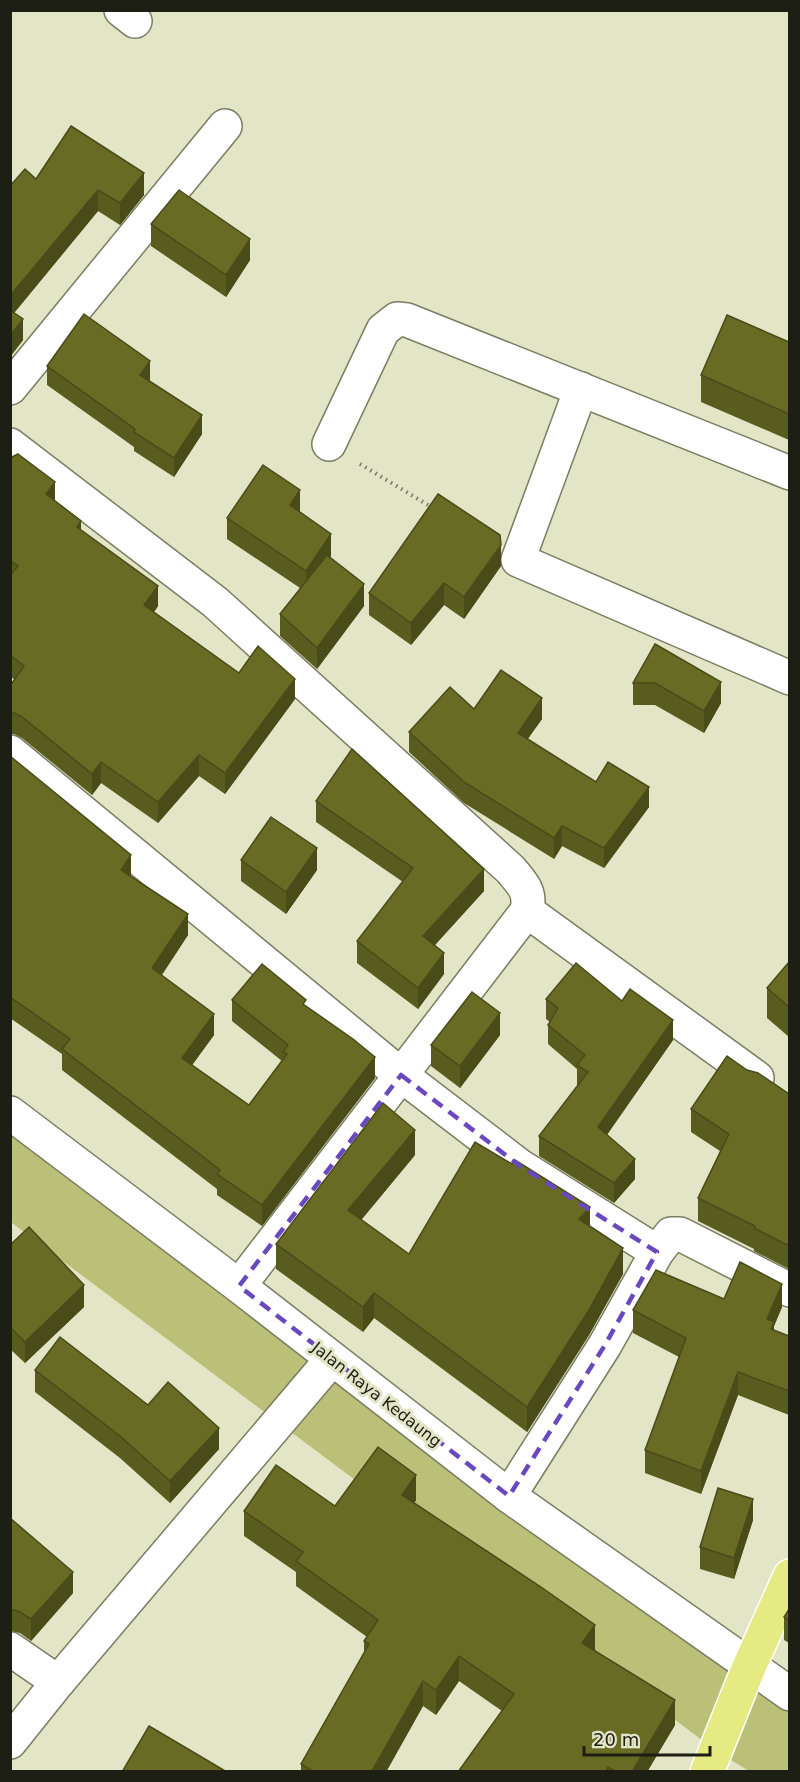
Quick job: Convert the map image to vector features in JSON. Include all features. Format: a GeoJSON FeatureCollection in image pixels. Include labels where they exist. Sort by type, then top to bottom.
{"type":"FeatureCollection","features":[{"type":"Feature","properties":{"kind":"main road"},"geometry":{"type":"LineString","coordinates":[[707,1772],[789,1576]]}},
{"type":"Feature","properties":{"kind":"street"},"geometry":{"type":"LineString","coordinates":[[10,387],[225,126]]}},
{"type":"Feature","properties":{"kind":"street"},"geometry":{"type":"LineString","coordinates":[[329,444],[383,330],[397,319],[416,322],[789,474]]}},
{"type":"Feature","properties":{"kind":"street"},"geometry":{"type":"LineString","coordinates":[[581,389],[518,560],[789,678]]}},
{"type":"Feature","properties":{"kind":"street"},"geometry":{"type":"LineString","coordinates":[[10,445],[215,602],[511,870],[527,890],[529,900],[527,911],[239,1286]]}},
{"type":"Feature","properties":{"kind":"street"},"geometry":{"type":"LineString","coordinates":[[10,752],[401,1075],[520,1166],[657,1252]]}},
{"type":"Feature","properties":{"kind":"street"},"geometry":{"type":"LineString","coordinates":[[527,911],[757,1078]]}},
{"type":"Feature","properties":{"kind":"street","name":"Jalan Raya Kedaung"},"geometry":{"type":"LineString","coordinates":[[10,1113],[239,1286],[324,1369],[509,1496],[789,1694]]}},
{"type":"Feature","properties":{"kind":"street"},"geometry":{"type":"LineString","coordinates":[[509,1496],[605,1345],[657,1252],[671,1234],[680,1234],[789,1290]]}},
{"type":"Feature","properties":{"kind":"street"},"geometry":{"type":"LineString","coordinates":[[10,1742],[58,1682],[324,1369]]}},
{"type":"Feature","properties":{"kind":"street"},"geometry":{"type":"LineString","coordinates":[[10,1649],[58,1682]]}},
{"type":"Feature","properties":{"kind":"path"},"geometry":{"type":"LineString","coordinates":[[329,444],[439,512]]}},
{"type":"Feature","properties":{"kind":"highlighted area"},"geometry":{"type":"Polygon","coordinates":[[[401,1075],[520,1166],[657,1252],[605,1345],[509,1496],[239,1286],[401,1075]]]}},
{"type":"Feature","properties":{"kind":"building"},"geometry":{"type":"Polygon","coordinates":[[[71,126],[144,173],[120,203],[98,190],[10,296],[10,186],[25,169],[36,179],[71,126]]]}},
{"type":"Feature","properties":{"kind":"building"},"geometry":{"type":"Polygon","coordinates":[[[179,190],[250,239],[226,275],[151,224],[179,190]]]}},
{"type":"Feature","properties":{"kind":"building"},"geometry":{"type":"Polygon","coordinates":[[[10,310],[23,319],[10,336],[10,310]]]}},
{"type":"Feature","properties":{"kind":"building"},"geometry":{"type":"Polygon","coordinates":[[[84,314],[150,361],[140,375],[202,415],[174,458],[134,432],[135,429],[47,366],[84,314]]]}},
{"type":"Feature","properties":{"kind":"building"},"geometry":{"type":"Polygon","coordinates":[[[727,315],[789,342],[789,414],[701,375],[727,315]]]}},
{"type":"Feature","properties":{"kind":"building"},"geometry":{"type":"Polygon","coordinates":[[[18,454],[55,482],[46,494],[81,521],[77,527],[158,586],[144,605],[239,673],[258,646],[295,679],[225,773],[199,755],[158,802],[101,762],[92,774],[22,717],[10,713],[10,686],[24,666],[10,655],[10,575],[18,566],[10,560],[10,458],[18,454]]]}},
{"type":"Feature","properties":{"kind":"building"},"geometry":{"type":"Polygon","coordinates":[[[263,465],[300,490],[290,505],[331,534],[306,571],[227,518],[263,465]]]}},
{"type":"Feature","properties":{"kind":"building"},"geometry":{"type":"Polygon","coordinates":[[[438,494],[500,535],[501,545],[464,597],[444,583],[411,623],[369,593],[438,494]]]}},
{"type":"Feature","properties":{"kind":"building"},"geometry":{"type":"Polygon","coordinates":[[[327,555],[364,584],[317,648],[280,614],[327,555]]]}},
{"type":"Feature","properties":{"kind":"building"},"geometry":{"type":"Polygon","coordinates":[[[655,644],[721,682],[704,711],[655,683],[633,683],[655,644]]]}},
{"type":"Feature","properties":{"kind":"building"},"geometry":{"type":"Polygon","coordinates":[[[501,670],[542,698],[518,733],[596,782],[608,762],[649,787],[604,848],[562,826],[554,838],[464,782],[409,732],[450,687],[474,709],[501,670]]]}},
{"type":"Feature","properties":{"kind":"building"},"geometry":{"type":"Polygon","coordinates":[[[352,749],[484,869],[423,936],[444,953],[418,988],[357,941],[413,868],[316,801],[352,749]]]}},
{"type":"Feature","properties":{"kind":"building"},"geometry":{"type":"Polygon","coordinates":[[[10,756],[131,855],[121,870],[188,914],[152,968],[214,1014],[182,1058],[249,1105],[287,1054],[283,1052],[288,1045],[232,1000],[262,964],[306,1000],[303,1004],[375,1057],[262,1205],[217,1174],[220,1170],[62,1049],[70,1039],[10,997],[10,756]]]}},
{"type":"Feature","properties":{"kind":"building"},"geometry":{"type":"Polygon","coordinates":[[[271,817],[317,848],[286,892],[241,860],[271,817]]]}},
{"type":"Feature","properties":{"kind":"building"},"geometry":{"type":"Polygon","coordinates":[[[789,962],[789,1007],[767,988],[789,962]]]}},
{"type":"Feature","properties":{"kind":"building"},"geometry":{"type":"Polygon","coordinates":[[[576,963],[622,1001],[630,989],[673,1020],[598,1127],[635,1159],[614,1183],[539,1136],[588,1072],[577,1065],[585,1055],[548,1025],[558,1008],[546,999],[576,963]]]}},
{"type":"Feature","properties":{"kind":"building"},"geometry":{"type":"Polygon","coordinates":[[[472,992],[500,1013],[460,1066],[431,1045],[472,992]]]}},
{"type":"Feature","properties":{"kind":"building"},"geometry":{"type":"Polygon","coordinates":[[[727,1056],[789,1094],[789,1246],[754,1228],[755,1226],[698,1198],[729,1134],[691,1109],[727,1056]]]}},
{"type":"Feature","properties":{"kind":"building"},"geometry":{"type":"Polygon","coordinates":[[[383,1103],[415,1130],[348,1210],[409,1254],[475,1142],[512,1164],[515,1160],[590,1207],[579,1219],[623,1248],[589,1310],[527,1407],[374,1293],[363,1307],[276,1244],[383,1103]]]}},
{"type":"Feature","properties":{"kind":"building"},"geometry":{"type":"Polygon","coordinates":[[[29,1227],[84,1285],[25,1342],[10,1327],[10,1245],[29,1227]]]}},
{"type":"Feature","properties":{"kind":"building"},"geometry":{"type":"Polygon","coordinates":[[[740,1262],[782,1284],[767,1319],[774,1322],[771,1329],[789,1336],[789,1391],[738,1372],[701,1471],[645,1450],[686,1338],[633,1310],[656,1270],[724,1299],[740,1262]]]}},
{"type":"Feature","properties":{"kind":"building"},"geometry":{"type":"Polygon","coordinates":[[[60,1337],[148,1405],[168,1382],[219,1428],[170,1481],[120,1436],[35,1370],[60,1337]]]}},
{"type":"Feature","properties":{"kind":"building"},"geometry":{"type":"Polygon","coordinates":[[[378,1447],[416,1475],[402,1495],[595,1625],[582,1643],[675,1700],[632,1772],[616,1772],[608,1767],[606,1772],[458,1772],[514,1694],[459,1656],[436,1690],[423,1681],[372,1771],[374,1772],[314,1772],[301,1764],[369,1644],[364,1641],[378,1620],[296,1561],[303,1552],[244,1511],[276,1465],[335,1506],[378,1447]]]}},
{"type":"Feature","properties":{"kind":"building"},"geometry":{"type":"Polygon","coordinates":[[[718,1488],[753,1499],[734,1558],[700,1547],[718,1488]]]}},
{"type":"Feature","properties":{"kind":"building"},"geometry":{"type":"Polygon","coordinates":[[[10,1518],[73,1572],[31,1619],[10,1609],[10,1518]]]}},
{"type":"Feature","properties":{"kind":"building"},"geometry":{"type":"Polygon","coordinates":[[[789,1609],[789,1620],[784,1617],[789,1609]]]}},
{"type":"Feature","properties":{"kind":"building"},"geometry":{"type":"Polygon","coordinates":[[[149,1726],[227,1772],[122,1772],[149,1726]]]}},
{"type":"Feature","properties":{"kind":"waterway"},"geometry":{"type":"LineString","coordinates":[[10,1174],[740,1721],[790,1749]]}}]}
